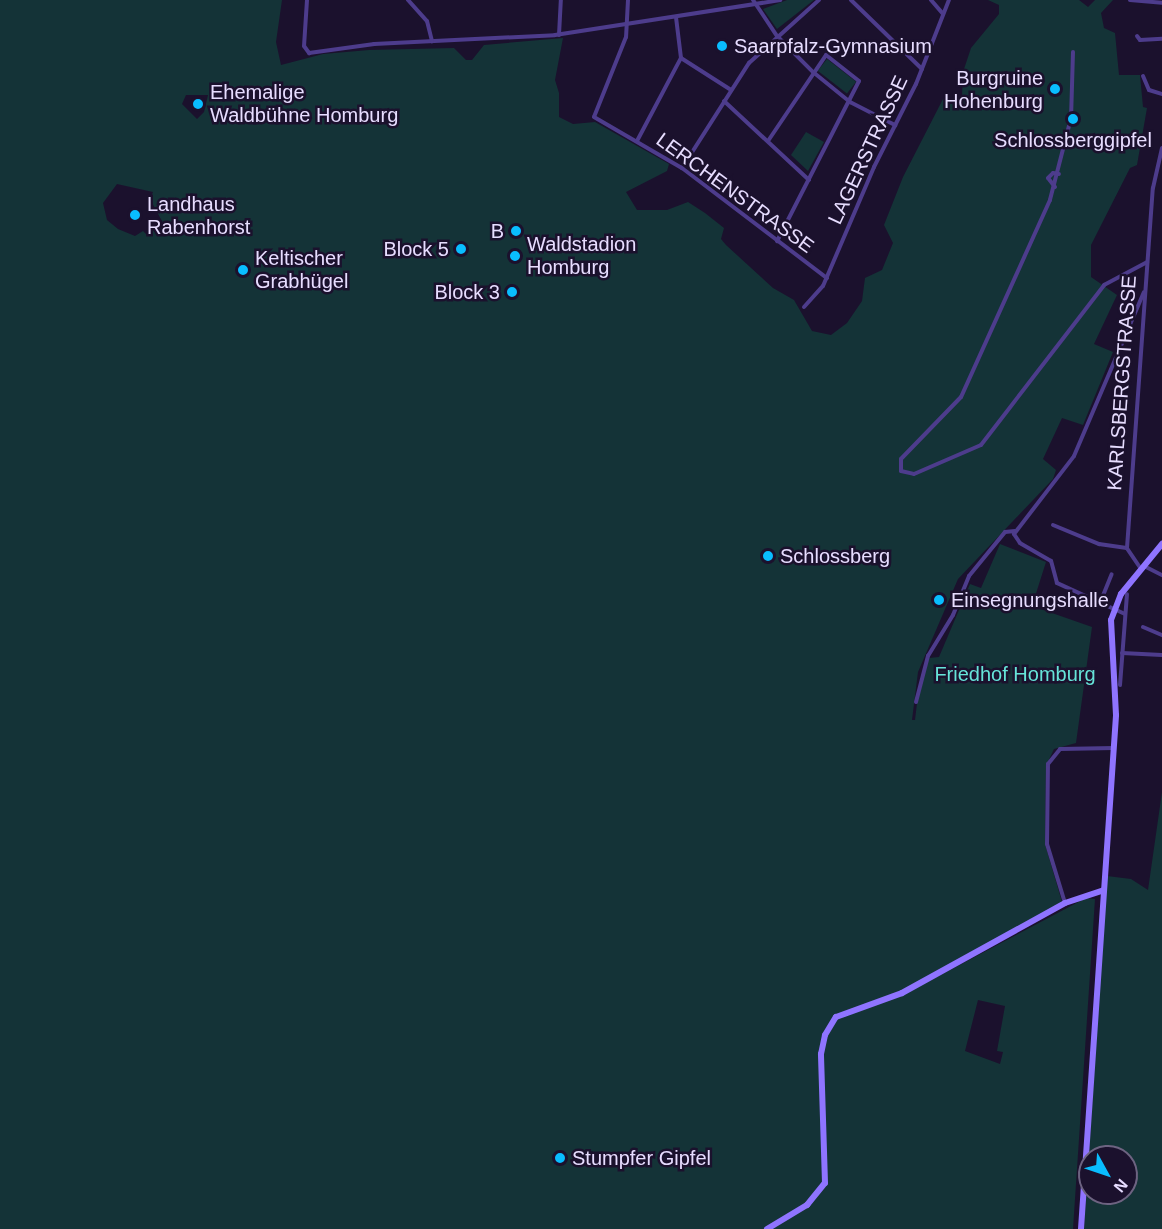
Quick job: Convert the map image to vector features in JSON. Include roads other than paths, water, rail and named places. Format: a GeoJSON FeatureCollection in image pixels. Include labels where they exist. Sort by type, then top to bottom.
{"type":"FeatureCollection","features":[{"type":"Feature","properties":{"kind":"main road"},"geometry":{"type":"LineString","coordinates":[[1081,1229],[1118,670],[1110,627],[1113,609],[1142,567],[1162,544]]}},
{"type":"Feature","properties":{"kind":"main road"},"geometry":{"type":"LineString","coordinates":[[767,1229],[807,1205],[825,1183],[820,1064],[825,1035],[833,1021],[848,1010],[903,993],[1065,903],[1104,890]]}},
{"type":"Feature","properties":{"kind":"street"},"geometry":{"type":"LineString","coordinates":[[307,0],[304,46],[309,53],[352,45],[559,34],[780,0]]}},
{"type":"Feature","properties":{"kind":"street"},"geometry":{"type":"LineString","coordinates":[[408,0],[427,21],[432,41]]}},
{"type":"Feature","properties":{"kind":"street"},"geometry":{"type":"LineString","coordinates":[[559,34],[561,0]]}},
{"type":"Feature","properties":{"kind":"street"},"geometry":{"type":"LineString","coordinates":[[626,25],[628,0]]}},
{"type":"Feature","properties":{"kind":"street"},"geometry":{"type":"LineString","coordinates":[[753,0],[777,36],[813,72],[850,102],[895,125]]}},
{"type":"Feature","properties":{"kind":"street"},"geometry":{"type":"LineString","coordinates":[[682,168],[749,63],[819,0]]}},
{"type":"Feature","properties":{"kind":"street"},"geometry":{"type":"LineString","coordinates":[[851,0],[922,69]]}},
{"type":"Feature","properties":{"kind":"street"},"geometry":{"type":"LineString","coordinates":[[931,0],[944,14]]}},
{"type":"Feature","properties":{"kind":"street","name":"LAGERSTRASSE"},"geometry":{"type":"LineString","coordinates":[[804,307],[827,278],[922,69],[949,0]]}},
{"type":"Feature","properties":{"kind":"street"},"geometry":{"type":"LineString","coordinates":[[1130,0],[1159,2]]}},
{"type":"Feature","properties":{"kind":"street"},"geometry":{"type":"LineString","coordinates":[[637,141],[681,58],[676,17]]}},
{"type":"Feature","properties":{"kind":"street","name":"LERCHENSTRASSE"},"geometry":{"type":"LineString","coordinates":[[626,25],[626,38],[594,117],[682,168],[827,278]]}},
{"type":"Feature","properties":{"kind":"street"},"geometry":{"type":"LineString","coordinates":[[1137,36],[1140,40],[1162,39]]}},
{"type":"Feature","properties":{"kind":"street"},"geometry":{"type":"LineString","coordinates":[[1073,52],[1072,104],[1055,187],[961,397],[902,459],[901,471],[914,474],[976,449],[1104,285],[1147,262]]}},
{"type":"Feature","properties":{"kind":"street"},"geometry":{"type":"LineString","coordinates":[[768,141],[813,72],[830,56],[859,81],[777,241]]}},
{"type":"Feature","properties":{"kind":"street"},"geometry":{"type":"LineString","coordinates":[[681,58],[730,90]]}},
{"type":"Feature","properties":{"kind":"street"},"geometry":{"type":"LineString","coordinates":[[1143,76],[1149,90],[1162,94]]}},
{"type":"Feature","properties":{"kind":"street"},"geometry":{"type":"LineString","coordinates":[[724,101],[809,180]]}},
{"type":"Feature","properties":{"kind":"street","name":"KARLSBERGSTRASSE"},"geometry":{"type":"LineString","coordinates":[[1127,548],[1155,169],[1162,147]]}},
{"type":"Feature","properties":{"kind":"street"},"geometry":{"type":"LineString","coordinates":[[1055,187],[1048,178],[1053,173],[1059,174]]}},
{"type":"Feature","properties":{"kind":"street"},"geometry":{"type":"LineString","coordinates":[[916,702],[928,656],[953,615],[965,583],[1005,532],[1014,531],[1074,456],[1145,292]]}},
{"type":"Feature","properties":{"kind":"street"},"geometry":{"type":"LineString","coordinates":[[1053,525],[1099,544],[1127,548],[1142,567],[1162,575]]}},
{"type":"Feature","properties":{"kind":"street"},"geometry":{"type":"LineString","coordinates":[[1014,531],[1020,543],[1051,561],[1057,583],[1125,614]]}},
{"type":"Feature","properties":{"kind":"street"},"geometry":{"type":"LineString","coordinates":[[1100,603],[1112,574]]}},
{"type":"Feature","properties":{"kind":"street"},"geometry":{"type":"LineString","coordinates":[[1120,684],[1118,670],[1122,653],[1127,594]]}},
{"type":"Feature","properties":{"kind":"street"},"geometry":{"type":"LineString","coordinates":[[1143,627],[1162,635]]}},
{"type":"Feature","properties":{"kind":"street"},"geometry":{"type":"LineString","coordinates":[[1122,653],[1162,655]]}},
{"type":"Feature","properties":{"kind":"street"},"geometry":{"type":"LineString","coordinates":[[1065,903],[1047,844],[1048,764],[1060,749],[1114,748]]}},
{"type":"Feature","properties":{"kind":"place","name":"Saarpfalz-Gymnasium"},"geometry":{"type":"Point","coordinates":[722,46]}},
{"type":"Feature","properties":{"kind":"place","name":"Burgruine Hohenburg"},"geometry":{"type":"Point","coordinates":[1055,89]}},
{"type":"Feature","properties":{"kind":"place","name":"Ehemalige Waldbühne Homburg"},"geometry":{"type":"Point","coordinates":[198,104]}},
{"type":"Feature","properties":{"kind":"place","name":"Schlossberggipfel"},"geometry":{"type":"Point","coordinates":[1073,119]}},
{"type":"Feature","properties":{"kind":"place","name":"Landhaus Rabenhorst"},"geometry":{"type":"Point","coordinates":[135,215]}},
{"type":"Feature","properties":{"kind":"place","name":"B"},"geometry":{"type":"Point","coordinates":[516,231]}},
{"type":"Feature","properties":{"kind":"place","name":"Block 5"},"geometry":{"type":"Point","coordinates":[461,249]}},
{"type":"Feature","properties":{"kind":"place","name":"Waldstadion Homburg"},"geometry":{"type":"Point","coordinates":[515,256]}},
{"type":"Feature","properties":{"kind":"place","name":"Keltischer Grabhügel"},"geometry":{"type":"Point","coordinates":[243,270]}},
{"type":"Feature","properties":{"kind":"place","name":"Block 3"},"geometry":{"type":"Point","coordinates":[512,292]}},
{"type":"Feature","properties":{"kind":"place","name":"Schlossberg"},"geometry":{"type":"Point","coordinates":[768,556]}},
{"type":"Feature","properties":{"kind":"place","name":"Einsegnungshalle"},"geometry":{"type":"Point","coordinates":[939,600]}},
{"type":"Feature","properties":{"kind":"place","name":"Stumpfer Gipfel"},"geometry":{"type":"Point","coordinates":[560,1158]}},
{"type":"Feature","properties":{"kind":"park label","name":"Friedhof Homburg"},"geometry":{"type":"Point","coordinates":[1015,674]}}]}
